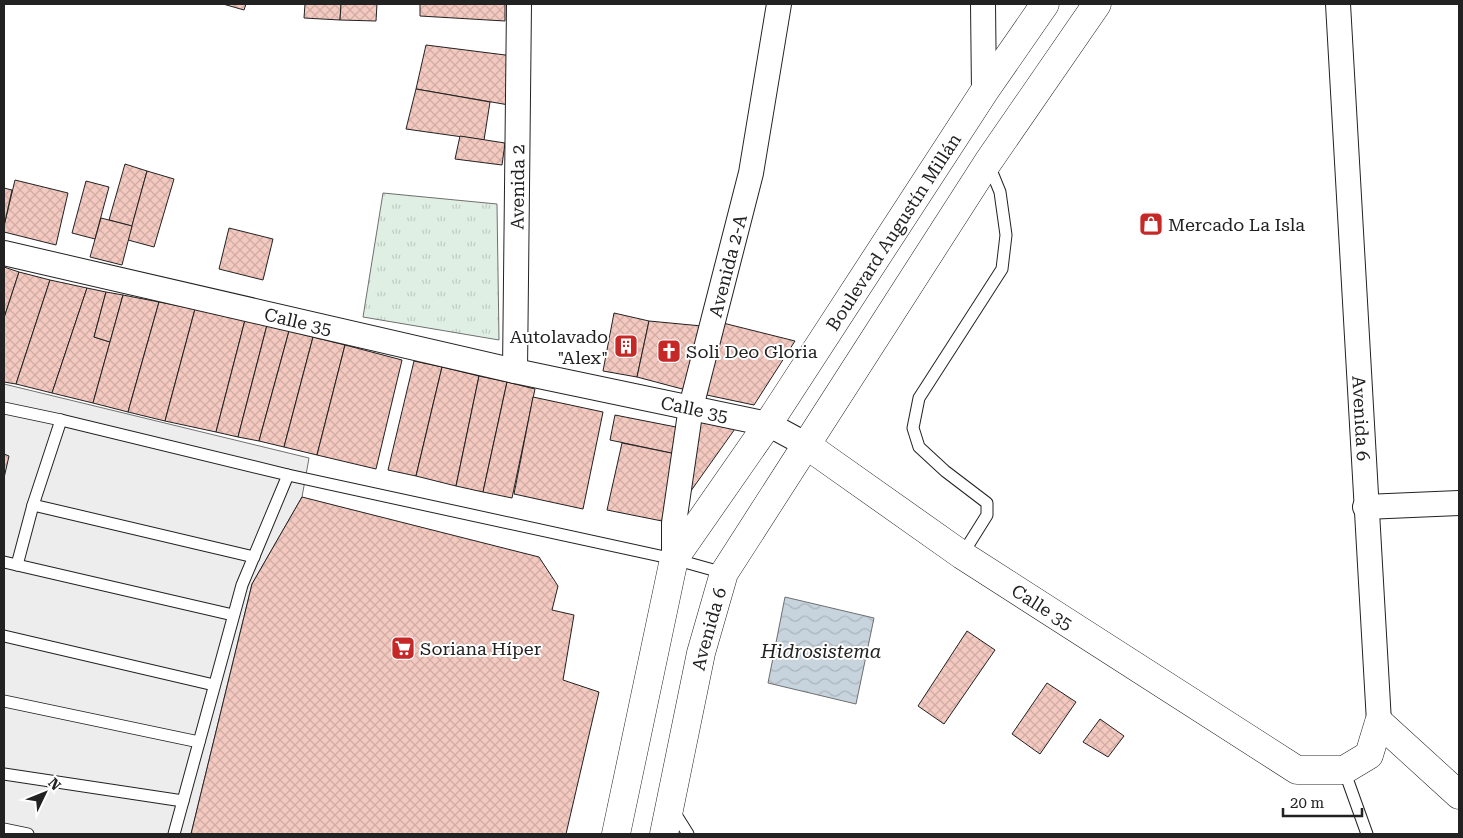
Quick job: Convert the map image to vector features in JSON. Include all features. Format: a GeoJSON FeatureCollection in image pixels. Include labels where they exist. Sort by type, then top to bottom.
{"type":"FeatureCollection","features":[{"type":"Feature","properties":{"kind":"street","name":"Avenida 2"},"geometry":{"type":"LineString","coordinates":[[515,371],[519,4]]}},
{"type":"Feature","properties":{"kind":"street","name":"Avenida 2-A"},"geometry":{"type":"LineString","coordinates":[[674,559],[674,523],[692,406],[751,173],[779,4]]}},
{"type":"Feature","properties":{"kind":"street"},"geometry":{"type":"LineString","coordinates":[[983,4],[984,92]]}},
{"type":"Feature","properties":{"kind":"street","name":"Boulevard Augustín Millán"},"geometry":{"type":"LineString","coordinates":[[674,559],[768,424],[984,92],[1045,4]]}},
{"type":"Feature","properties":{"kind":"street"},"geometry":{"type":"LineString","coordinates":[[805,444],[988,162],[1097,4]]}},
{"type":"Feature","properties":{"kind":"street","name":"Avenida 6"},"geometry":{"type":"LineString","coordinates":[[1338,4],[1365,507],[1379,722],[1369,755],[1344,770]]}},
{"type":"Feature","properties":{"kind":"street","name":"Calle 35"},"geometry":{"type":"LineString","coordinates":[[4,252],[515,371],[692,406],[768,424],[805,444],[962,554],[1297,770],[1344,770]]}},
{"type":"Feature","properties":{"kind":"street","name":"Avenida 6"},"geometry":{"type":"LineString","coordinates":[[664,834],[701,653],[724,573],[805,444]]}},
{"type":"Feature","properties":{"kind":"street"},"geometry":{"type":"LineString","coordinates":[[1365,507],[1459,503]]}},
{"type":"Feature","properties":{"kind":"street"},"geometry":{"type":"LineString","coordinates":[[616,834],[674,559]]}},
{"type":"Feature","properties":{"kind":"street"},"geometry":{"type":"LineString","coordinates":[[1379,722],[1459,795]]}},
{"type":"Feature","properties":{"kind":"lane"},"geometry":{"type":"LineString","coordinates":[[962,554],[987,515],[987,503],[945,471],[919,447],[913,428],[919,398],[1002,269],[1006,235],[1005,227],[1000,192],[988,162]]}},
{"type":"Feature","properties":{"kind":"lane"},"geometry":{"type":"LineString","coordinates":[[4,408],[288,474],[674,559],[724,573]]}},
{"type":"Feature","properties":{"kind":"lane"},"geometry":{"type":"LineString","coordinates":[[17,565],[33,505],[61,420]]}},
{"type":"Feature","properties":{"kind":"lane"},"geometry":{"type":"LineString","coordinates":[[174,834],[242,585],[288,474]]}},
{"type":"Feature","properties":{"kind":"lane"},"geometry":{"type":"LineString","coordinates":[[33,505],[254,556]]}},
{"type":"Feature","properties":{"kind":"lane"},"geometry":{"type":"LineString","coordinates":[[4,562],[233,615]]}},
{"type":"Feature","properties":{"kind":"lane"},"geometry":{"type":"LineString","coordinates":[[4,636],[214,685]]}},
{"type":"Feature","properties":{"kind":"lane"},"geometry":{"type":"LineString","coordinates":[[4,701],[199,742]]}},
{"type":"Feature","properties":{"kind":"lane"},"geometry":{"type":"LineString","coordinates":[[1344,770],[1367,834]]}},
{"type":"Feature","properties":{"kind":"lane"},"geometry":{"type":"LineString","coordinates":[[4,774],[182,801]]}},
{"type":"Feature","properties":{"kind":"lane"},"geometry":{"type":"LineString","coordinates":[[670,805],[688,834]]}},
{"type":"Feature","properties":{"kind":"lane"},"geometry":{"type":"LineString","coordinates":[[4,829],[28,834]]}},
{"type":"Feature","properties":{"kind":"green space"},"geometry":{"type":"Polygon","coordinates":[[[383,193],[497,204],[499,340],[363,317],[383,193]]]}},
{"type":"Feature","properties":{"kind":"shaded area"},"geometry":{"type":"Polygon","coordinates":[[[4,384],[309,458],[302,497],[252,584],[191,834],[4,834],[4,384]]]}},
{"type":"Feature","properties":{"kind":"water","name":"Hidrosistema"},"geometry":{"type":"Polygon","coordinates":[[[785,597],[874,618],[856,704],[768,683],[785,597]]]}},
{"type":"Feature","properties":{"kind":"building"},"geometry":{"type":"Polygon","coordinates":[[[223,4],[246,4],[244,10],[223,4]]]}},
{"type":"Feature","properties":{"kind":"building"},"geometry":{"type":"Polygon","coordinates":[[[305,4],[341,4],[340,20],[304,18],[305,4]]]}},
{"type":"Feature","properties":{"kind":"building"},"geometry":{"type":"Polygon","coordinates":[[[341,4],[377,4],[376,21],[340,20],[341,4]]]}},
{"type":"Feature","properties":{"kind":"building"},"geometry":{"type":"Polygon","coordinates":[[[420,4],[505,4],[505,21],[420,16],[420,4]]]}},
{"type":"Feature","properties":{"kind":"building"},"geometry":{"type":"Polygon","coordinates":[[[426,45],[513,56],[509,105],[416,89],[426,45]]]}},
{"type":"Feature","properties":{"kind":"building"},"geometry":{"type":"Polygon","coordinates":[[[416,89],[490,102],[484,140],[406,129],[416,89]]]}},
{"type":"Feature","properties":{"kind":"building"},"geometry":{"type":"Polygon","coordinates":[[[460,136],[505,143],[502,165],[455,159],[460,136]]]}},
{"type":"Feature","properties":{"kind":"building"},"geometry":{"type":"Polygon","coordinates":[[[125,164],[147,171],[132,226],[109,220],[125,164]]]}},
{"type":"Feature","properties":{"kind":"building"},"geometry":{"type":"Polygon","coordinates":[[[147,171],[174,179],[154,247],[128,240],[147,171]]]}},
{"type":"Feature","properties":{"kind":"building"},"geometry":{"type":"Polygon","coordinates":[[[15,180],[68,193],[56,245],[4,232],[15,180]]]}},
{"type":"Feature","properties":{"kind":"building"},"geometry":{"type":"Polygon","coordinates":[[[86,181],[109,187],[95,239],[72,233],[86,181]]]}},
{"type":"Feature","properties":{"kind":"building"},"geometry":{"type":"Polygon","coordinates":[[[4,188],[12,190],[4,226],[4,188]]]}},
{"type":"Feature","properties":{"kind":"building"},"geometry":{"type":"Polygon","coordinates":[[[101,218],[132,226],[122,265],[90,257],[101,218]]]}},
{"type":"Feature","properties":{"kind":"building"},"geometry":{"type":"Polygon","coordinates":[[[229,228],[273,239],[263,280],[219,269],[229,228]]]}},
{"type":"Feature","properties":{"kind":"building"},"geometry":{"type":"Polygon","coordinates":[[[4,267],[19,272],[4,318],[4,267]]]}},
{"type":"Feature","properties":{"kind":"building"},"geometry":{"type":"Polygon","coordinates":[[[19,272],[50,280],[16,384],[4,382],[4,318],[19,272]]]}},
{"type":"Feature","properties":{"kind":"building"},"geometry":{"type":"Polygon","coordinates":[[[50,280],[87,288],[52,393],[16,384],[50,280]]]}},
{"type":"Feature","properties":{"kind":"building"},"geometry":{"type":"Polygon","coordinates":[[[87,288],[106,292],[94,337],[110,342],[93,403],[52,393],[87,288]]]}},
{"type":"Feature","properties":{"kind":"building"},"geometry":{"type":"Polygon","coordinates":[[[106,292],[123,295],[110,342],[94,337],[106,292]]]}},
{"type":"Feature","properties":{"kind":"building"},"geometry":{"type":"Polygon","coordinates":[[[123,295],[159,302],[128,412],[93,403],[123,295]]]}},
{"type":"Feature","properties":{"kind":"building"},"geometry":{"type":"Polygon","coordinates":[[[159,302],[195,309],[165,421],[128,412],[159,302]]]}},
{"type":"Feature","properties":{"kind":"building"},"geometry":{"type":"Polygon","coordinates":[[[195,309],[245,320],[216,432],[165,421],[195,309]]]}},
{"type":"Feature","properties":{"kind":"building","name":"Autolavado \"Alex\""},"geometry":{"type":"Polygon","coordinates":[[[614,313],[649,321],[637,377],[603,371],[614,313]]]}},
{"type":"Feature","properties":{"kind":"building"},"geometry":{"type":"Polygon","coordinates":[[[245,320],[267,325],[238,437],[216,432],[245,320]]]}},
{"type":"Feature","properties":{"kind":"building","name":"Soli Deo Gloria"},"geometry":{"type":"Polygon","coordinates":[[[649,321],[702,326],[686,390],[637,377],[649,321]]]}},
{"type":"Feature","properties":{"kind":"building"},"geometry":{"type":"Polygon","coordinates":[[[719,322],[795,341],[754,405],[702,394],[719,322]]]}},
{"type":"Feature","properties":{"kind":"building"},"geometry":{"type":"Polygon","coordinates":[[[267,325],[289,331],[259,441],[238,437],[267,325]]]}},
{"type":"Feature","properties":{"kind":"building"},"geometry":{"type":"Polygon","coordinates":[[[289,331],[313,337],[284,447],[259,441],[289,331]]]}},
{"type":"Feature","properties":{"kind":"building"},"geometry":{"type":"Polygon","coordinates":[[[313,337],[345,345],[317,455],[284,447],[313,337]]]}},
{"type":"Feature","properties":{"kind":"building"},"geometry":{"type":"Polygon","coordinates":[[[345,345],[402,360],[376,469],[317,455],[345,345]]]}},
{"type":"Feature","properties":{"kind":"building"},"geometry":{"type":"Polygon","coordinates":[[[414,361],[442,367],[416,476],[388,470],[414,361]]]}},
{"type":"Feature","properties":{"kind":"building"},"geometry":{"type":"Polygon","coordinates":[[[442,367],[479,376],[456,486],[416,476],[442,367]]]}},
{"type":"Feature","properties":{"kind":"building"},"geometry":{"type":"Polygon","coordinates":[[[479,376],[507,382],[483,492],[456,486],[479,376]]]}},
{"type":"Feature","properties":{"kind":"building"},"geometry":{"type":"Polygon","coordinates":[[[507,382],[535,389],[512,498],[483,492],[507,382]]]}},
{"type":"Feature","properties":{"kind":"building"},"geometry":{"type":"Polygon","coordinates":[[[533,397],[603,412],[583,509],[514,494],[533,397]]]}},
{"type":"Feature","properties":{"kind":"building"},"geometry":{"type":"Polygon","coordinates":[[[615,415],[681,428],[676,454],[610,440],[615,415]]]}},
{"type":"Feature","properties":{"kind":"building"},"geometry":{"type":"Polygon","coordinates":[[[698,416],[737,426],[688,495],[698,416]]]}},
{"type":"Feature","properties":{"kind":"building"},"geometry":{"type":"Polygon","coordinates":[[[622,443],[676,454],[662,521],[607,510],[622,443]]]}},
{"type":"Feature","properties":{"kind":"building"},"geometry":{"type":"Polygon","coordinates":[[[4,454],[9,456],[4,478],[4,454]]]}},
{"type":"Feature","properties":{"kind":"building","name":"Soriana Híper"},"geometry":{"type":"Polygon","coordinates":[[[302,497],[539,557],[558,586],[552,610],[574,615],[563,680],[599,692],[566,834],[191,834],[252,584],[302,497]]]}},
{"type":"Feature","properties":{"kind":"building"},"geometry":{"type":"Polygon","coordinates":[[[967,631],[995,650],[944,724],[918,706],[967,631]]]}},
{"type":"Feature","properties":{"kind":"building"},"geometry":{"type":"Polygon","coordinates":[[[1047,683],[1076,702],[1040,754],[1012,734],[1047,683]]]}},
{"type":"Feature","properties":{"kind":"building"},"geometry":{"type":"Polygon","coordinates":[[[1100,719],[1124,736],[1108,757],[1083,742],[1100,719]]]}},
{"type":"Feature","properties":{"kind":"place","name":"Mercado La Isla"},"geometry":{"type":"Point","coordinates":[1151,224]}},
{"type":"Feature","properties":{"kind":"place","name":"Autolavado \"Alex\""},"geometry":{"type":"Point","coordinates":[626,346]}},
{"type":"Feature","properties":{"kind":"place","name":"Soli Deo Gloria"},"geometry":{"type":"Point","coordinates":[669,351]}},
{"type":"Feature","properties":{"kind":"place","name":"Soriana Híper"},"geometry":{"type":"Point","coordinates":[403,648]}}]}
